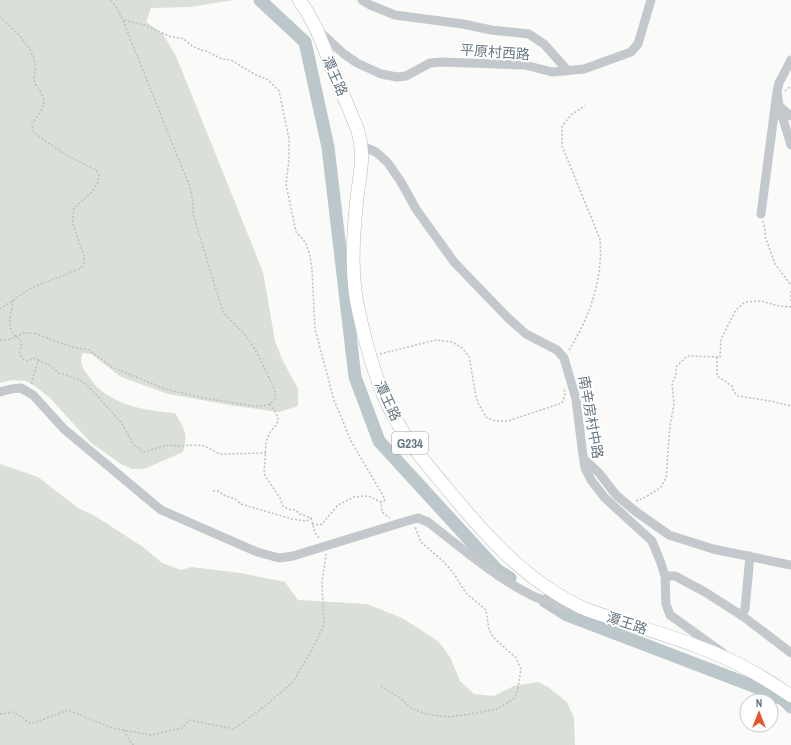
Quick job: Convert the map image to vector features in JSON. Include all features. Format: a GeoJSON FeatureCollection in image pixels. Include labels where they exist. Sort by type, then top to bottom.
{"type":"FeatureCollection","features":[{"type":"Feature","properties":{"kind":"highway","name":"潭王路"},"geometry":{"type":"LineString","coordinates":[[299,0],[316,28],[347,102],[362,146],[353,257],[354,286],[359,313],[374,369],[390,411],[412,447],[476,525],[530,576],[556,594],[584,609],[695,645],[726,658],[763,677],[791,696]]}},
{"type":"Feature","properties":{"kind":"street"},"geometry":{"type":"LineString","coordinates":[[362,0],[370,5],[395,15],[463,24],[491,30],[528,34],[544,44],[568,71]]}},
{"type":"Feature","properties":{"kind":"street","name":"平原村西路"},"geometry":{"type":"LineString","coordinates":[[316,28],[344,54],[357,63],[381,74],[397,77],[406,76],[430,63],[442,62],[514,64],[552,72],[568,71],[584,69],[631,52],[638,44],[652,0]]}},
{"type":"Feature","properties":{"kind":"street"},"geometry":{"type":"LineString","coordinates":[[761,214],[777,92],[779,83],[791,60]]}},
{"type":"Feature","properties":{"kind":"street"},"geometry":{"type":"LineString","coordinates":[[777,92],[779,106],[791,145]]}},
{"type":"Feature","properties":{"kind":"street"},"geometry":{"type":"LineString","coordinates":[[779,106],[791,116]]}},
{"type":"Feature","properties":{"kind":"street"},"geometry":{"type":"LineString","coordinates":[[362,146],[376,152],[388,163],[401,182],[416,209],[454,262],[526,334],[557,350],[564,358]]}},
{"type":"Feature","properties":{"kind":"street","name":"南辛房村中路"},"geometry":{"type":"LineString","coordinates":[[564,358],[576,399],[585,468],[591,480],[605,498],[652,541],[665,576],[666,604],[670,615],[740,665]]}},
{"type":"Feature","properties":{"kind":"street"},"geometry":{"type":"LineString","coordinates":[[0,392],[21,388],[29,392],[64,429],[161,510],[257,552],[279,558],[293,556],[418,518],[428,522],[477,560],[511,584],[532,596],[562,606],[606,616]]}},
{"type":"Feature","properties":{"kind":"street"},"geometry":{"type":"LineString","coordinates":[[584,459],[600,473],[616,495],[669,535],[713,549],[791,565]]}},
{"type":"Feature","properties":{"kind":"street"},"geometry":{"type":"LineString","coordinates":[[741,615],[745,609],[750,556]]}},
{"type":"Feature","properties":{"kind":"street"},"geometry":{"type":"LineString","coordinates":[[665,576],[675,576],[705,592],[741,615],[791,653]]}},
{"type":"Feature","properties":{"kind":"path"},"geometry":{"type":"LineString","coordinates":[[0,340],[8,340],[24,333],[34,333],[72,348],[89,350],[112,367],[165,389],[199,397],[252,406],[263,406],[270,404],[275,399],[275,391],[273,386],[246,336],[223,312],[193,214],[193,202],[190,186],[123,20],[115,5],[110,0]]}},
{"type":"Feature","properties":{"kind":"path"},"geometry":{"type":"LineString","coordinates":[[0,17],[18,34],[32,54],[36,64],[34,81],[42,94],[44,101],[43,109],[32,123],[32,131],[62,152],[96,170],[98,175],[98,182],[92,192],[74,208],[73,224],[84,256],[84,262],[81,268],[31,288],[0,309]]}},
{"type":"Feature","properties":{"kind":"path"},"geometry":{"type":"LineString","coordinates":[[123,20],[147,26],[169,36],[184,39],[192,46],[222,59],[231,60],[267,79],[279,91],[289,139],[289,159],[286,184],[296,232],[306,243],[310,256],[315,329],[334,400],[351,441],[385,499],[381,502]]}},
{"type":"Feature","properties":{"kind":"path"},"geometry":{"type":"LineString","coordinates":[[564,358],[586,319],[595,293],[601,247],[600,239],[562,146],[562,126],[572,114],[585,106]]}},
{"type":"Feature","properties":{"kind":"path"},"geometry":{"type":"LineString","coordinates":[[761,214],[765,229],[765,236],[775,264],[791,285]]}},
{"type":"Feature","properties":{"kind":"path"},"geometry":{"type":"LineString","coordinates":[[791,291],[791,302]]}},
{"type":"Feature","properties":{"kind":"path"},"geometry":{"type":"LineString","coordinates":[[13,300],[10,320],[12,331],[22,343],[19,350],[20,356],[25,361],[36,358],[49,365],[59,373],[78,379],[86,384],[121,422],[134,445],[144,452],[167,445],[196,445],[204,446],[220,454],[266,453]]}},
{"type":"Feature","properties":{"kind":"path"},"geometry":{"type":"LineString","coordinates":[[627,504],[646,497],[662,487],[666,478],[670,426],[674,404],[672,383],[676,376],[676,367],[687,356],[720,357],[721,339],[736,310],[745,302],[761,301],[779,306],[791,307]]}},
{"type":"Feature","properties":{"kind":"path"},"geometry":{"type":"LineString","coordinates":[[370,357],[436,340],[452,342],[462,348],[469,356],[479,405],[487,418],[496,421],[508,421],[562,403],[565,395],[563,383]]}},
{"type":"Feature","properties":{"kind":"path"},"geometry":{"type":"LineString","coordinates":[[717,357],[717,376],[732,386],[734,392],[738,396],[791,406]]}},
{"type":"Feature","properties":{"kind":"path"},"geometry":{"type":"LineString","coordinates":[[29,392],[38,360]]}},
{"type":"Feature","properties":{"kind":"path"},"geometry":{"type":"LineString","coordinates":[[270,404],[278,416],[278,421],[267,438],[264,474],[280,498],[283,506],[311,518]]}},
{"type":"Feature","properties":{"kind":"path"},"geometry":{"type":"LineString","coordinates":[[213,491],[218,490],[223,495],[236,499],[241,504],[280,516],[307,521],[311,518]]}},
{"type":"Feature","properties":{"kind":"path"},"geometry":{"type":"LineString","coordinates":[[312,524],[322,524],[338,505],[354,497],[368,496],[381,502]]}},
{"type":"Feature","properties":{"kind":"path"},"geometry":{"type":"LineString","coordinates":[[381,502],[382,512],[389,517],[392,526]]}},
{"type":"Feature","properties":{"kind":"path"},"geometry":{"type":"LineString","coordinates":[[0,714],[14,712],[31,724],[68,710],[112,728],[150,735],[182,728],[189,720],[234,728],[264,707],[293,682],[324,625],[322,582],[327,545],[315,534],[311,518]]}},
{"type":"Feature","properties":{"kind":"path"},"geometry":{"type":"LineString","coordinates":[[381,686],[400,698],[411,708],[426,714],[448,717],[497,709],[515,698],[518,688],[521,669],[516,658],[493,637],[489,630],[486,610],[466,593],[454,574],[444,562],[421,542],[412,520]]}},
{"type":"Feature","properties":{"kind":"path"},"geometry":{"type":"LineString","coordinates":[[124,730],[131,743],[134,745]]}},
{"type":"Feature","properties":{"kind":"shaded area"},"geometry":{"type":"Polygon","coordinates":[[[0,0],[233,0],[190,7],[151,8],[146,22],[163,34],[176,56],[263,272],[275,341],[282,359],[298,389],[298,406],[279,412],[168,394],[121,377],[91,354],[83,353],[81,362],[83,367],[96,386],[105,393],[114,399],[133,406],[154,411],[175,413],[185,432],[183,452],[144,469],[132,469],[121,464],[91,443],[50,398],[35,386],[26,381],[12,380],[0,383],[0,0]]]}},
{"type":"Feature","properties":{"kind":"shaded area"},"geometry":{"type":"Polygon","coordinates":[[[0,464],[38,477],[78,508],[95,516],[143,547],[162,563],[181,570],[191,567],[241,573],[285,582],[298,600],[367,604],[402,618],[438,641],[450,657],[460,681],[474,694],[494,696],[514,686],[538,682],[548,687],[567,702],[574,718],[575,745],[0,745],[0,464]]]}},
{"type":"Feature","properties":{"kind":"waterway"},"geometry":{"type":"LineString","coordinates":[[260,0],[305,42],[328,147],[355,377],[379,441],[497,570],[510,578]]}},
{"type":"Feature","properties":{"kind":"waterway"},"geometry":{"type":"LineString","coordinates":[[545,601],[567,615],[761,689],[784,700],[791,707]]}}]}
